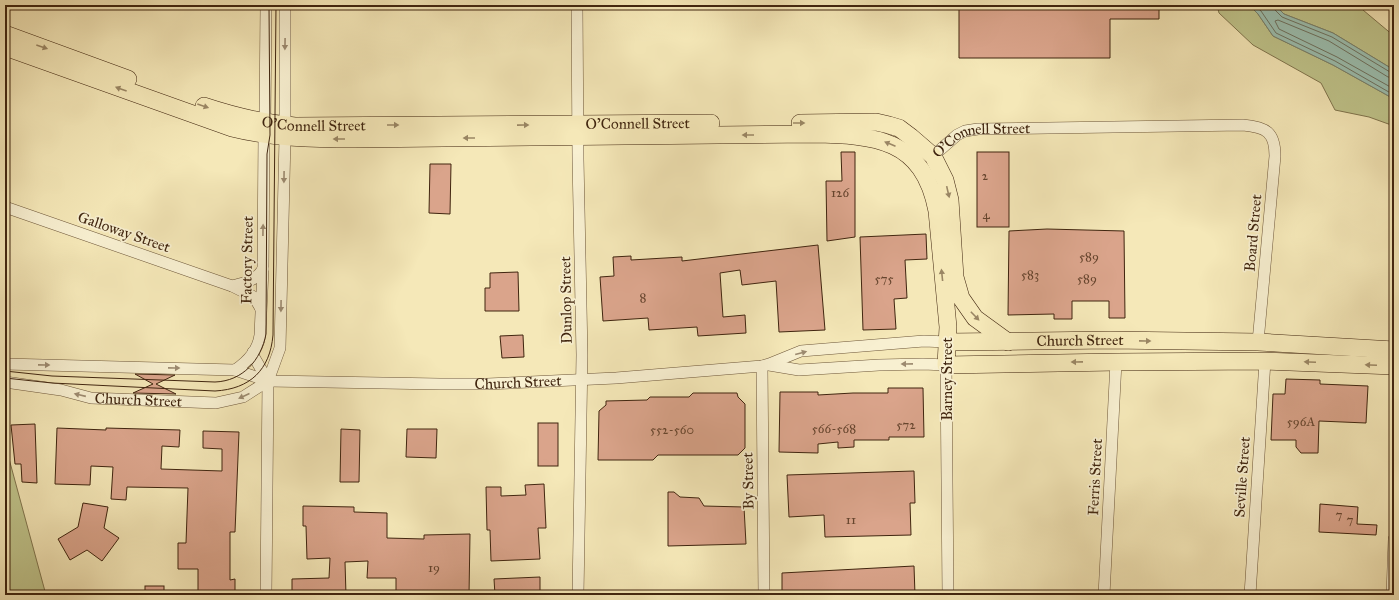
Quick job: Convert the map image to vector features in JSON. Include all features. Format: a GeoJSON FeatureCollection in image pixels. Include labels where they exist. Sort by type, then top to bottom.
{"type":"FeatureCollection","features":[{"type":"Feature","properties":{"kind":"main road","name":"O'Connell Street"},"geometry":{"type":"LineString","coordinates":[[5,34],[265,128],[285,131],[355,139],[876,122],[899,128],[933,156]]}},
{"type":"Feature","properties":{"kind":"main road","name":"O'Connell Street"},"geometry":{"type":"LineString","coordinates":[[5,47],[232,128],[249,132],[265,128]]}},
{"type":"Feature","properties":{"kind":"main road","name":"O'Connell Street"},"geometry":{"type":"LineString","coordinates":[[578,131],[743,135],[851,135],[878,139],[895,146],[915,161],[920,168]]}},
{"type":"Feature","properties":{"kind":"main road"},"geometry":{"type":"LineString","coordinates":[[933,156],[945,180],[950,200],[955,276],[961,298],[975,318],[1008,342]]}},
{"type":"Feature","properties":{"kind":"main road","name":"Barney Street"},"geometry":{"type":"LineString","coordinates":[[920,168],[929,182],[935,197],[937,211],[948,327],[946,365]]}},
{"type":"Feature","properties":{"kind":"main road","name":"Church Street"},"geometry":{"type":"LineString","coordinates":[[947,342],[1110,340],[1258,342],[1394,350]]}},
{"type":"Feature","properties":{"kind":"main road","name":"Church Street"},"geometry":{"type":"LineString","coordinates":[[946,365],[1265,361],[1394,366]]}},
{"type":"Feature","properties":{"kind":"street","name":"Factory Street"},"geometry":{"type":"LineString","coordinates":[[253,352],[259,339],[263,269],[266,5]]}},
{"type":"Feature","properties":{"kind":"street"},"geometry":{"type":"LineString","coordinates":[[266,595],[268,381],[280,348],[285,131],[286,5]]}},
{"type":"Feature","properties":{"kind":"street","name":"Dunlop Street"},"geometry":{"type":"LineString","coordinates":[[577,5],[582,379],[578,595]]}},
{"type":"Feature","properties":{"kind":"street","name":"O'Connell Street"},"geometry":{"type":"LineString","coordinates":[[933,156],[938,150],[957,135],[965,131],[978,129],[1243,125],[1265,130]]}},
{"type":"Feature","properties":{"kind":"street","name":"Board Street"},"geometry":{"type":"LineString","coordinates":[[1258,342],[1275,156],[1275,144],[1265,130]]}},
{"type":"Feature","properties":{"kind":"street","name":"Galloway Street"},"geometry":{"type":"LineString","coordinates":[[5,208],[232,286],[254,297],[261,309]]}},
{"type":"Feature","properties":{"kind":"street"},"geometry":{"type":"LineString","coordinates":[[232,286],[254,280],[263,269]]}},
{"type":"Feature","properties":{"kind":"street","name":"Church Street"},"geometry":{"type":"LineString","coordinates":[[765,365],[801,351],[924,341],[947,342]]}},
{"type":"Feature","properties":{"kind":"street"},"geometry":{"type":"LineString","coordinates":[[253,352],[254,357],[268,381]]}},
{"type":"Feature","properties":{"kind":"street"},"geometry":{"type":"LineString","coordinates":[[235,370],[242,365],[253,352]]}},
{"type":"Feature","properties":{"kind":"street","name":"Seville Street"},"geometry":{"type":"LineString","coordinates":[[1250,595],[1265,361]]}},
{"type":"Feature","properties":{"kind":"street","name":"Ferris Street"},"geometry":{"type":"LineString","coordinates":[[1104,595],[1116,362]]}},
{"type":"Feature","properties":{"kind":"street","name":"Church Street"},"geometry":{"type":"LineString","coordinates":[[5,364],[235,370],[268,381],[440,384],[487,384],[616,378],[765,365],[799,370],[879,365],[946,365]]}},
{"type":"Feature","properties":{"kind":"street","name":"By Street"},"geometry":{"type":"LineString","coordinates":[[764,595],[765,365]]}},
{"type":"Feature","properties":{"kind":"street","name":"Barney Street"},"geometry":{"type":"LineString","coordinates":[[946,365],[948,595]]}},
{"type":"Feature","properties":{"kind":"street","name":"Church Street"},"geometry":{"type":"LineString","coordinates":[[5,382],[61,390],[92,398],[216,403],[243,397],[268,381]]}},
{"type":"Feature","properties":{"kind":"street"},"geometry":{"type":"LineString","coordinates":[[1392,595],[1394,539]]}},
{"type":"Feature","properties":{"kind":"green space"},"geometry":{"type":"Polygon","coordinates":[[[1217,5],[1249,5],[1258,14],[1273,36],[1333,65],[1394,99],[1394,126],[1369,117],[1335,110],[1321,83],[1253,45],[1219,13],[1217,5]]]}},
{"type":"Feature","properties":{"kind":"green space"},"geometry":{"type":"Polygon","coordinates":[[[1275,5],[1361,5],[1363,10],[1394,36],[1394,70],[1333,33],[1284,14],[1275,5]]]}},
{"type":"Feature","properties":{"kind":"green space"},"geometry":{"type":"Polygon","coordinates":[[[5,444],[46,595],[5,595],[5,444]]]}},
{"type":"Feature","properties":{"kind":"water"},"geometry":{"type":"Polygon","coordinates":[[[1249,5],[1275,5],[1284,14],[1333,33],[1394,70],[1394,99],[1333,65],[1273,36],[1258,14],[1249,5]]]}},
{"type":"Feature","properties":{"kind":"building"},"geometry":{"type":"Polygon","coordinates":[[[959,5],[1159,5],[1159,19],[1110,19],[1110,58],[959,58],[959,5]]]}},
{"type":"Feature","properties":{"kind":"building"},"geometry":{"type":"Polygon","coordinates":[[[841,152],[855,152],[855,237],[827,241],[826,181],[842,181],[841,152]]]}},
{"type":"Feature","properties":{"kind":"building"},"geometry":{"type":"Polygon","coordinates":[[[977,152],[1009,152],[1009,227],[977,227],[977,152]]]}},
{"type":"Feature","properties":{"kind":"building"},"geometry":{"type":"Polygon","coordinates":[[[430,164],[451,164],[450,214],[429,213],[430,164]]]}},
{"type":"Feature","properties":{"kind":"building"},"geometry":{"type":"Polygon","coordinates":[[[1047,229],[1124,231],[1125,318],[1109,318],[1109,301],[1072,301],[1072,319],[1054,319],[1054,314],[1008,315],[1009,231],[1047,229]]]}},
{"type":"Feature","properties":{"kind":"building"},"geometry":{"type":"Polygon","coordinates":[[[926,234],[927,259],[905,260],[907,298],[894,299],[896,329],[863,330],[860,237],[926,234]]]}},
{"type":"Feature","properties":{"kind":"building"},"geometry":{"type":"Polygon","coordinates":[[[818,245],[825,330],[779,332],[776,281],[742,285],[740,270],[720,273],[723,317],[745,315],[746,333],[698,336],[697,327],[649,330],[648,318],[603,321],[600,277],[614,276],[613,257],[631,256],[631,260],[682,257],[682,261],[818,245]]]}},
{"type":"Feature","properties":{"kind":"building"},"geometry":{"type":"Polygon","coordinates":[[[518,272],[519,311],[485,311],[485,288],[490,288],[490,273],[518,272]]]}},
{"type":"Feature","properties":{"kind":"building"},"geometry":{"type":"Polygon","coordinates":[[[523,335],[524,357],[502,358],[500,336],[523,335]]]}},
{"type":"Feature","properties":{"kind":"building"},"geometry":{"type":"Polygon","coordinates":[[[135,374],[175,375],[156,384],[176,394],[133,393],[153,384],[135,374]]]}},
{"type":"Feature","properties":{"kind":"building"},"geometry":{"type":"Polygon","coordinates":[[[1286,379],[1320,380],[1320,384],[1368,386],[1366,423],[1319,421],[1318,453],[1301,453],[1296,447],[1296,440],[1271,440],[1273,394],[1285,394],[1286,379]]]}},
{"type":"Feature","properties":{"kind":"building"},"geometry":{"type":"Polygon","coordinates":[[[888,388],[923,388],[924,437],[889,437],[889,440],[854,440],[854,447],[838,448],[838,442],[818,444],[818,453],[779,452],[780,392],[818,392],[818,395],[888,393],[888,388]]]}},
{"type":"Feature","properties":{"kind":"building"},"geometry":{"type":"Polygon","coordinates":[[[693,393],[737,393],[738,397],[745,404],[745,448],[738,455],[658,455],[653,460],[598,460],[599,411],[606,405],[606,401],[647,400],[650,397],[689,397],[693,393]]]}},
{"type":"Feature","properties":{"kind":"building"},"geometry":{"type":"Polygon","coordinates":[[[538,423],[558,423],[558,466],[538,466],[538,423]]]}},
{"type":"Feature","properties":{"kind":"building"},"geometry":{"type":"Polygon","coordinates":[[[35,424],[37,483],[22,482],[21,464],[15,464],[11,425],[35,424]]]}},
{"type":"Feature","properties":{"kind":"building"},"geometry":{"type":"Polygon","coordinates":[[[57,428],[106,430],[106,428],[180,430],[179,447],[162,446],[161,469],[222,471],[222,449],[203,448],[203,431],[239,432],[235,532],[230,532],[230,580],[235,579],[235,595],[198,595],[198,569],[178,569],[178,543],[186,543],[188,488],[127,487],[126,500],[111,499],[113,467],[91,466],[90,485],[55,484],[57,428]]]}},
{"type":"Feature","properties":{"kind":"building"},"geometry":{"type":"Polygon","coordinates":[[[341,429],[360,430],[359,482],[340,482],[341,429]]]}},
{"type":"Feature","properties":{"kind":"building"},"geometry":{"type":"Polygon","coordinates":[[[407,429],[437,429],[436,458],[406,457],[407,429]]]}},
{"type":"Feature","properties":{"kind":"building"},"geometry":{"type":"Polygon","coordinates":[[[914,471],[915,503],[910,503],[911,535],[825,537],[824,515],[789,517],[787,475],[914,471]]]}},
{"type":"Feature","properties":{"kind":"building"},"geometry":{"type":"Polygon","coordinates":[[[544,484],[546,528],[538,528],[540,559],[491,561],[490,530],[487,530],[486,487],[501,487],[501,496],[526,495],[525,485],[544,484]]]}},
{"type":"Feature","properties":{"kind":"building"},"geometry":{"type":"Polygon","coordinates":[[[668,492],[674,492],[680,497],[699,498],[704,506],[744,507],[746,544],[668,546],[668,492]]]}},
{"type":"Feature","properties":{"kind":"building"},"geometry":{"type":"Polygon","coordinates":[[[83,503],[108,507],[104,528],[119,538],[102,561],[87,550],[70,560],[58,539],[78,527],[83,503]]]}},
{"type":"Feature","properties":{"kind":"building"},"geometry":{"type":"Polygon","coordinates":[[[1320,504],[1358,507],[1357,524],[1377,525],[1376,535],[1319,532],[1320,504]]]}},
{"type":"Feature","properties":{"kind":"building"},"geometry":{"type":"Polygon","coordinates":[[[303,506],[354,507],[354,512],[387,513],[387,538],[424,539],[424,535],[470,534],[469,595],[396,595],[396,578],[367,578],[368,561],[345,562],[346,595],[292,595],[292,579],[329,578],[330,558],[307,559],[306,526],[303,526],[303,506]]]}},
{"type":"Feature","properties":{"kind":"building"},"geometry":{"type":"Polygon","coordinates":[[[914,566],[915,595],[782,595],[782,573],[914,566]]]}},
{"type":"Feature","properties":{"kind":"building"},"geometry":{"type":"Polygon","coordinates":[[[540,577],[540,593],[525,595],[495,595],[494,579],[540,577]]]}},
{"type":"Feature","properties":{"kind":"building"},"geometry":{"type":"Polygon","coordinates":[[[145,586],[164,586],[164,595],[145,595],[145,586]]]}},
{"type":"Feature","properties":{"kind":"tram line"},"geometry":{"type":"LineString","coordinates":[[5,371],[52,376],[215,382],[234,378],[242,373],[255,360],[264,343],[266,334],[267,154],[270,135],[269,5]]}},
{"type":"Feature","properties":{"kind":"tram line"},"geometry":{"type":"LineString","coordinates":[[5,378],[52,383],[215,391],[227,389],[248,382],[263,368],[268,358],[273,335],[276,5]]}}]}
